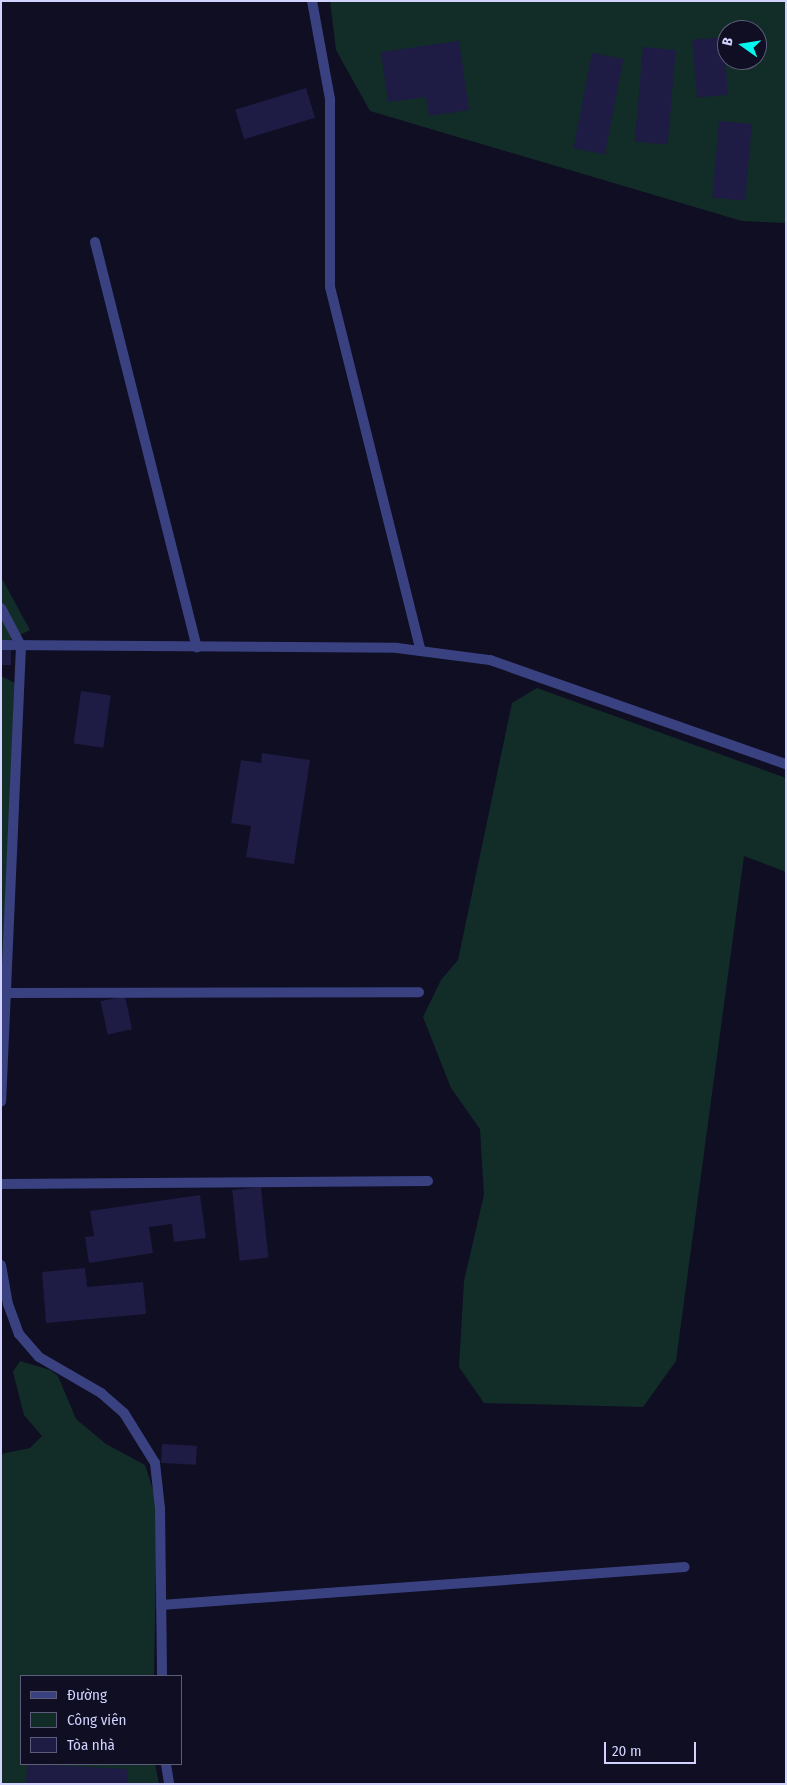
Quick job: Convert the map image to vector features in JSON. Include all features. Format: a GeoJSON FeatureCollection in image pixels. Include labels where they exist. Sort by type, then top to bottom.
{"type":"FeatureCollection","features":[{"type":"Feature","properties":{"kind":"street"},"geometry":{"type":"LineString","coordinates":[[312,1],[330,99],[330,287],[421,651]]}},
{"type":"Feature","properties":{"kind":"street"},"geometry":{"type":"LineString","coordinates":[[95,242],[197,647]]}},
{"type":"Feature","properties":{"kind":"street"},"geometry":{"type":"LineString","coordinates":[[1,608],[21,646],[8,993],[1,1102]]}},
{"type":"Feature","properties":{"kind":"street"},"geometry":{"type":"LineString","coordinates":[[1,646],[397,648],[490,660],[786,764]]}},
{"type":"Feature","properties":{"kind":"street"},"geometry":{"type":"LineString","coordinates":[[8,993],[419,992]]}},
{"type":"Feature","properties":{"kind":"street"},"geometry":{"type":"LineString","coordinates":[[1,1184],[428,1181]]}},
{"type":"Feature","properties":{"kind":"street"},"geometry":{"type":"LineString","coordinates":[[1,1265],[8,1304],[19,1334],[39,1357],[101,1393],[124,1413],[155,1464],[160,1508],[162,1675]]}},
{"type":"Feature","properties":{"kind":"street"},"geometry":{"type":"LineString","coordinates":[[161,1605],[685,1567]]}},
{"type":"Feature","properties":{"kind":"street"},"geometry":{"type":"LineString","coordinates":[[166,1765],[169,1784]]}},
{"type":"Feature","properties":{"kind":"green space"},"geometry":{"type":"Polygon","coordinates":[[[330,1],[786,1],[786,223],[742,221],[370,111],[336,50],[330,1]]]}},
{"type":"Feature","properties":{"kind":"green space"},"geometry":{"type":"Polygon","coordinates":[[[1,577],[30,630],[10,640],[1,640],[1,577]]]}},
{"type":"Feature","properties":{"kind":"green space"},"geometry":{"type":"Polygon","coordinates":[[[1,676],[17,684],[6,959],[1,964],[1,676]]]}},
{"type":"Feature","properties":{"kind":"green space"},"geometry":{"type":"Polygon","coordinates":[[[537,688],[786,778],[786,872],[744,856],[676,1361],[643,1407],[484,1403],[459,1367],[464,1281],[484,1195],[480,1129],[451,1088],[423,1017],[441,980],[458,960],[512,703],[537,688]]]}},
{"type":"Feature","properties":{"kind":"green space"},"geometry":{"type":"Polygon","coordinates":[[[20,1361],[50,1370],[58,1376],[76,1419],[106,1444],[145,1465],[157,1502],[154,1675],[20,1675],[20,1765],[155,1765],[159,1784],[1,1784],[1,1454],[30,1448],[42,1436],[24,1415],[13,1372],[20,1361]]]}},
{"type":"Feature","properties":{"kind":"building"},"geometry":{"type":"Polygon","coordinates":[[[717,38],[717,70],[726,70],[728,95],[697,97],[692,40],[717,38]]]}},
{"type":"Feature","properties":{"kind":"building"},"geometry":{"type":"Polygon","coordinates":[[[459,41],[469,110],[429,116],[426,97],[388,102],[381,52],[459,41]]]}},
{"type":"Feature","properties":{"kind":"building"},"geometry":{"type":"Polygon","coordinates":[[[643,47],[676,50],[668,145],[635,142],[643,47]]]}},
{"type":"Feature","properties":{"kind":"building"},"geometry":{"type":"Polygon","coordinates":[[[592,53],[623,59],[605,154],[573,148],[592,53]]]}},
{"type":"Feature","properties":{"kind":"building"},"geometry":{"type":"Polygon","coordinates":[[[306,88],[315,118],[244,139],[235,110],[306,88]]]}},
{"type":"Feature","properties":{"kind":"building"},"geometry":{"type":"Polygon","coordinates":[[[719,121],[752,124],[745,201],[712,198],[719,121]]]}},
{"type":"Feature","properties":{"kind":"building"},"geometry":{"type":"Polygon","coordinates":[[[1,649],[11,649],[11,665],[1,665],[1,649]]]}},
{"type":"Feature","properties":{"kind":"building"},"geometry":{"type":"Polygon","coordinates":[[[81,691],[111,695],[103,748],[74,743],[81,691]]]}},
{"type":"Feature","properties":{"kind":"building"},"geometry":{"type":"Polygon","coordinates":[[[262,753],[310,760],[294,864],[246,857],[251,826],[231,823],[241,760],[261,763],[262,753]]]}},
{"type":"Feature","properties":{"kind":"building"},"geometry":{"type":"Polygon","coordinates":[[[125,996],[132,1029],[108,1034],[101,1001],[125,996]]]}},
{"type":"Feature","properties":{"kind":"building"},"geometry":{"type":"Polygon","coordinates":[[[261,1187],[268,1258],[240,1261],[232,1190],[261,1187]]]}},
{"type":"Feature","properties":{"kind":"building"},"geometry":{"type":"Polygon","coordinates":[[[200,1195],[206,1238],[174,1242],[172,1224],[149,1227],[153,1253],[89,1263],[85,1237],[94,1236],[90,1211],[200,1195]]]}},
{"type":"Feature","properties":{"kind":"building"},"geometry":{"type":"Polygon","coordinates":[[[85,1268],[87,1287],[143,1282],[146,1314],[46,1323],[42,1272],[85,1268]]]}},
{"type":"Feature","properties":{"kind":"building"},"geometry":{"type":"Polygon","coordinates":[[[162,1444],[197,1446],[196,1465],[161,1463],[162,1444]]]}},
{"type":"Feature","properties":{"kind":"building"},"geometry":{"type":"Polygon","coordinates":[[[27,1765],[128,1769],[128,1784],[26,1784],[27,1765]]]}}]}
